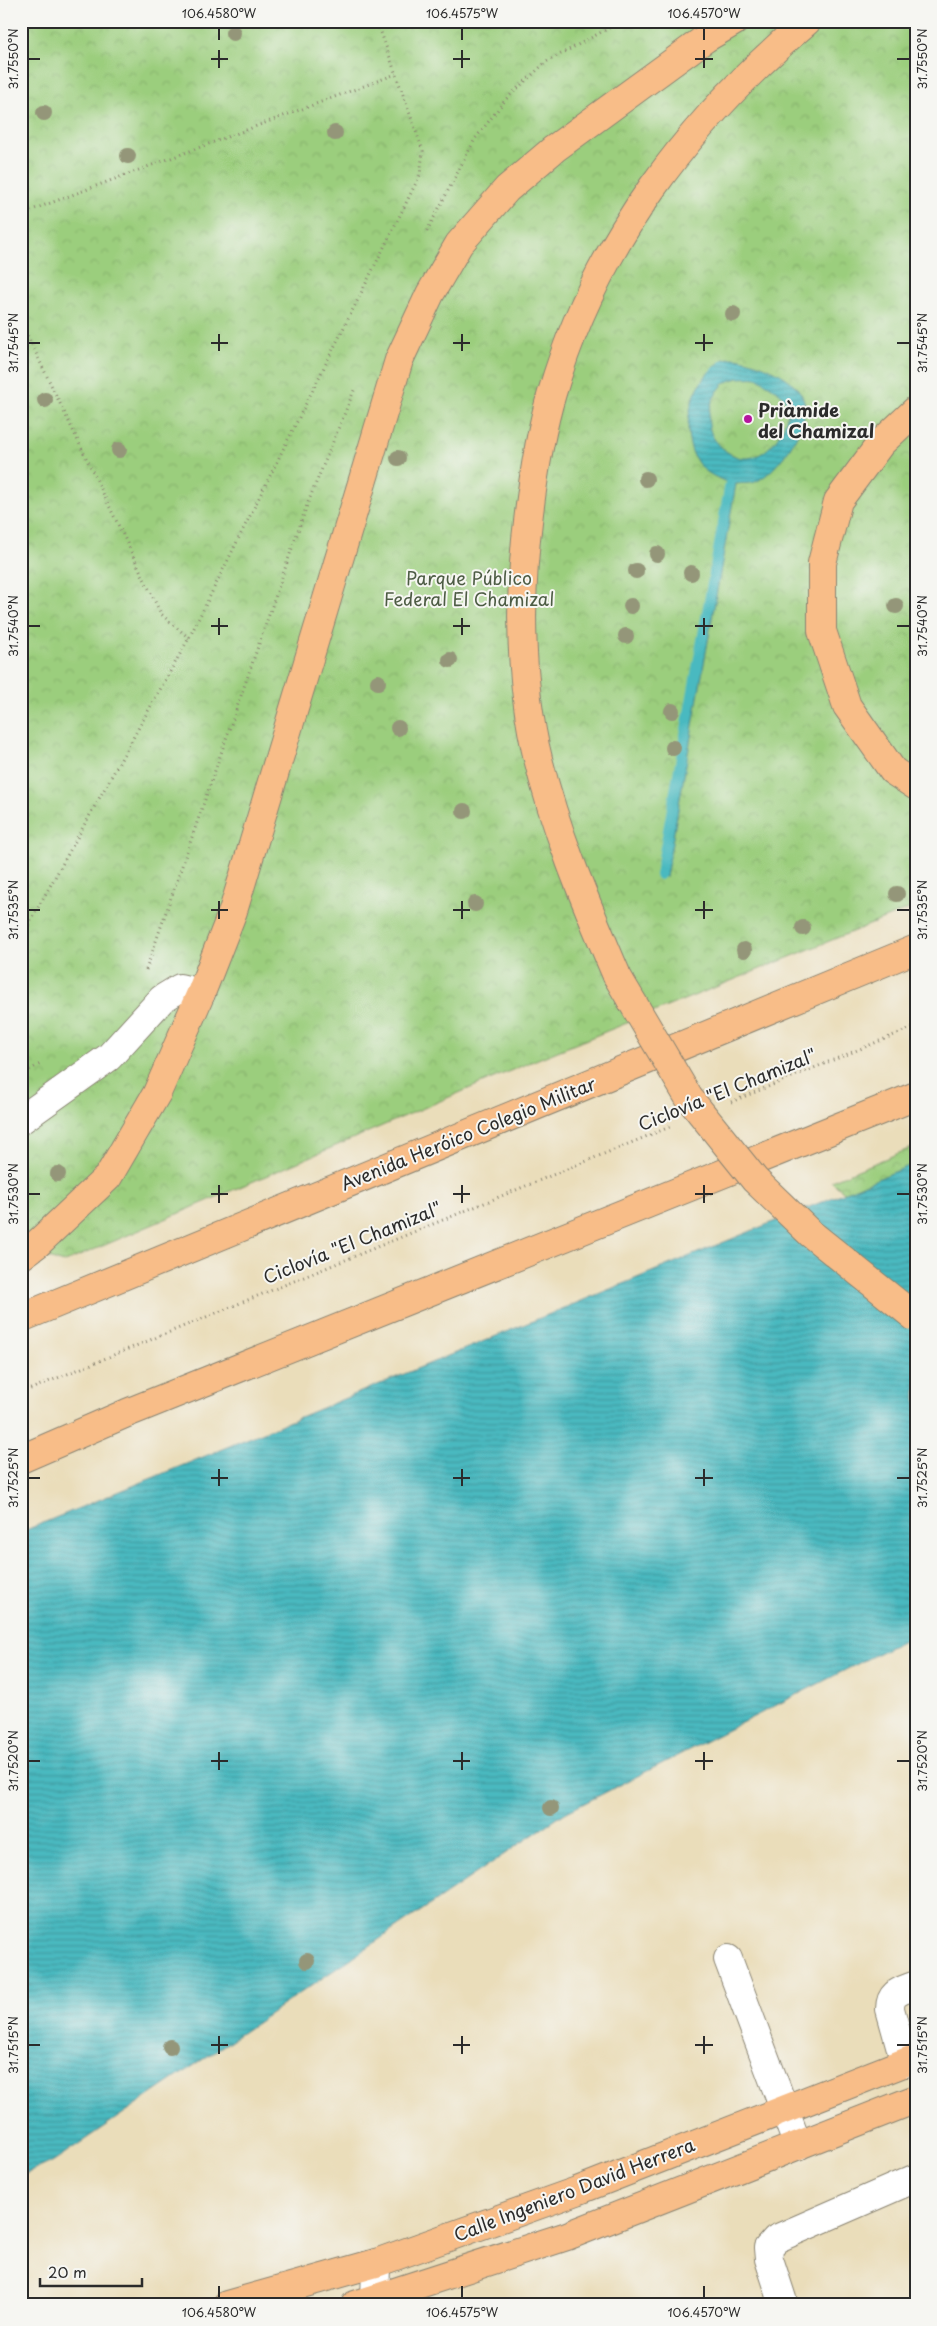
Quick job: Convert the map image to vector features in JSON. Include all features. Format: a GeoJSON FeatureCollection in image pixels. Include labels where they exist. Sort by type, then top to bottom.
{"type":"FeatureCollection","features":[{"type":"Feature","properties":{"kind":"main road"},"geometry":{"type":"LineString","coordinates":[[21,1256],[38,1244],[108,1177],[157,1093],[201,993],[233,911],[399,360],[430,294],[459,244],[507,189],[554,149],[706,38],[735,21]]}},
{"type":"Feature","properties":{"kind":"main road"},"geometry":{"type":"LineString","coordinates":[[807,21],[724,99],[663,171],[616,242],[576,326],[551,394],[534,474],[522,562],[522,651],[535,744],[553,815],[579,886],[617,976],[689,1098],[755,1180],[810,1233],[916,1318]]}},
{"type":"Feature","properties":{"kind":"main road"},"geometry":{"type":"LineString","coordinates":[[916,410],[881,443],[838,501],[822,563],[822,632],[847,706],[893,771],[916,786]]}},
{"type":"Feature","properties":{"kind":"main road","name":"Avenida Heróico Colegio Militar"},"geometry":{"type":"LineString","coordinates":[[21,1318],[916,949]]}},
{"type":"Feature","properties":{"kind":"main road"},"geometry":{"type":"LineString","coordinates":[[21,1459],[127,1413],[916,1096]]}},
{"type":"Feature","properties":{"kind":"main road","name":"Calle Ingeniero David Herrera"},"geometry":{"type":"LineString","coordinates":[[227,2305],[376,2263],[577,2191],[785,2108],[911,2061]]}},
{"type":"Feature","properties":{"kind":"main road","name":"Calle Ingeniero David Herrera"},"geometry":{"type":"LineString","coordinates":[[369,2303],[567,2236],[916,2099]]}},
{"type":"Feature","properties":{"kind":"street"},"geometry":{"type":"LineString","coordinates":[[21,1120],[109,1057],[162,999],[180,988],[201,993]]}},
{"type":"Feature","properties":{"kind":"street"},"geometry":{"type":"LineString","coordinates":[[728,1959],[798,2146]]}},
{"type":"Feature","properties":{"kind":"street"},"geometry":{"type":"LineString","coordinates":[[911,2061],[890,2009],[890,2001],[894,1993],[916,1986]]}},
{"type":"Feature","properties":{"kind":"street"},"geometry":{"type":"LineString","coordinates":[[784,2305],[769,2260],[768,2248],[776,2239],[916,2178]]}},
{"type":"Feature","properties":{"kind":"street"},"geometry":{"type":"LineString","coordinates":[[369,2303],[376,2263]]}},
{"type":"Feature","properties":{"kind":"path"},"geometry":{"type":"LineString","coordinates":[[21,931],[26,929],[189,638],[420,175],[423,151],[377,21]]}},
{"type":"Feature","properties":{"kind":"path"},"geometry":{"type":"LineString","coordinates":[[426,232],[475,139],[506,99],[546,62],[622,21]]}},
{"type":"Feature","properties":{"kind":"path"},"geometry":{"type":"LineString","coordinates":[[21,214],[396,74]]}},
{"type":"Feature","properties":{"kind":"path"},"geometry":{"type":"LineString","coordinates":[[21,322],[161,614],[189,638]]}},
{"type":"Feature","properties":{"kind":"path"},"geometry":{"type":"LineString","coordinates":[[144,974],[149,966],[306,506],[358,380]]}},
{"type":"Feature","properties":{"kind":"path","name":"Ciclovía \"El Chamizal\""},"geometry":{"type":"LineString","coordinates":[[722,1106],[916,1026]]}},
{"type":"Feature","properties":{"kind":"path"},"geometry":{"type":"LineString","coordinates":[[21,1075],[44,1062]]}},
{"type":"Feature","properties":{"kind":"path","name":"Ciclovía \"El Chamizal\""},"geometry":{"type":"LineString","coordinates":[[21,1393],[676,1125]]}},
{"type":"Feature","properties":{"kind":"green space","name":"Parque Público Federal El Chamizal"},"geometry":{"type":"Polygon","coordinates":[[[21,21],[916,21],[916,906],[538,1059],[63,1263],[21,1248],[21,21]]]}},
{"type":"Feature","properties":{"kind":"green space"},"geometry":{"type":"Polygon","coordinates":[[[916,1146],[916,1252],[831,1181],[916,1146]]]}},
{"type":"Feature","properties":{"kind":"water"},"geometry":{"type":"Polygon","coordinates":[[[734,358],[755,363],[785,377],[800,392],[804,401],[805,411],[797,435],[782,459],[773,469],[755,482],[736,484],[666,877],[660,875],[730,484],[708,473],[698,463],[692,452],[689,440],[689,414],[697,389],[704,378],[722,360],[734,358]],[[738,378],[725,383],[715,396],[709,411],[709,426],[711,434],[724,450],[734,456],[752,457],[761,454],[777,439],[786,419],[787,405],[781,394],[761,380],[757,378],[738,378]]]}},
{"type":"Feature","properties":{"kind":"water"},"geometry":{"type":"Polygon","coordinates":[[[916,1163],[916,1634],[565,1813],[52,2162],[21,2176],[21,1532],[916,1163]]]}},
{"type":"Feature","properties":{"kind":"waterway"},"geometry":{"type":"LineString","coordinates":[[660,875],[730,483]]}},
{"type":"Feature","properties":{"kind":"place","name":"Priàmide del Chamizal"},"geometry":{"type":"Point","coordinates":[748,419]}}]}
